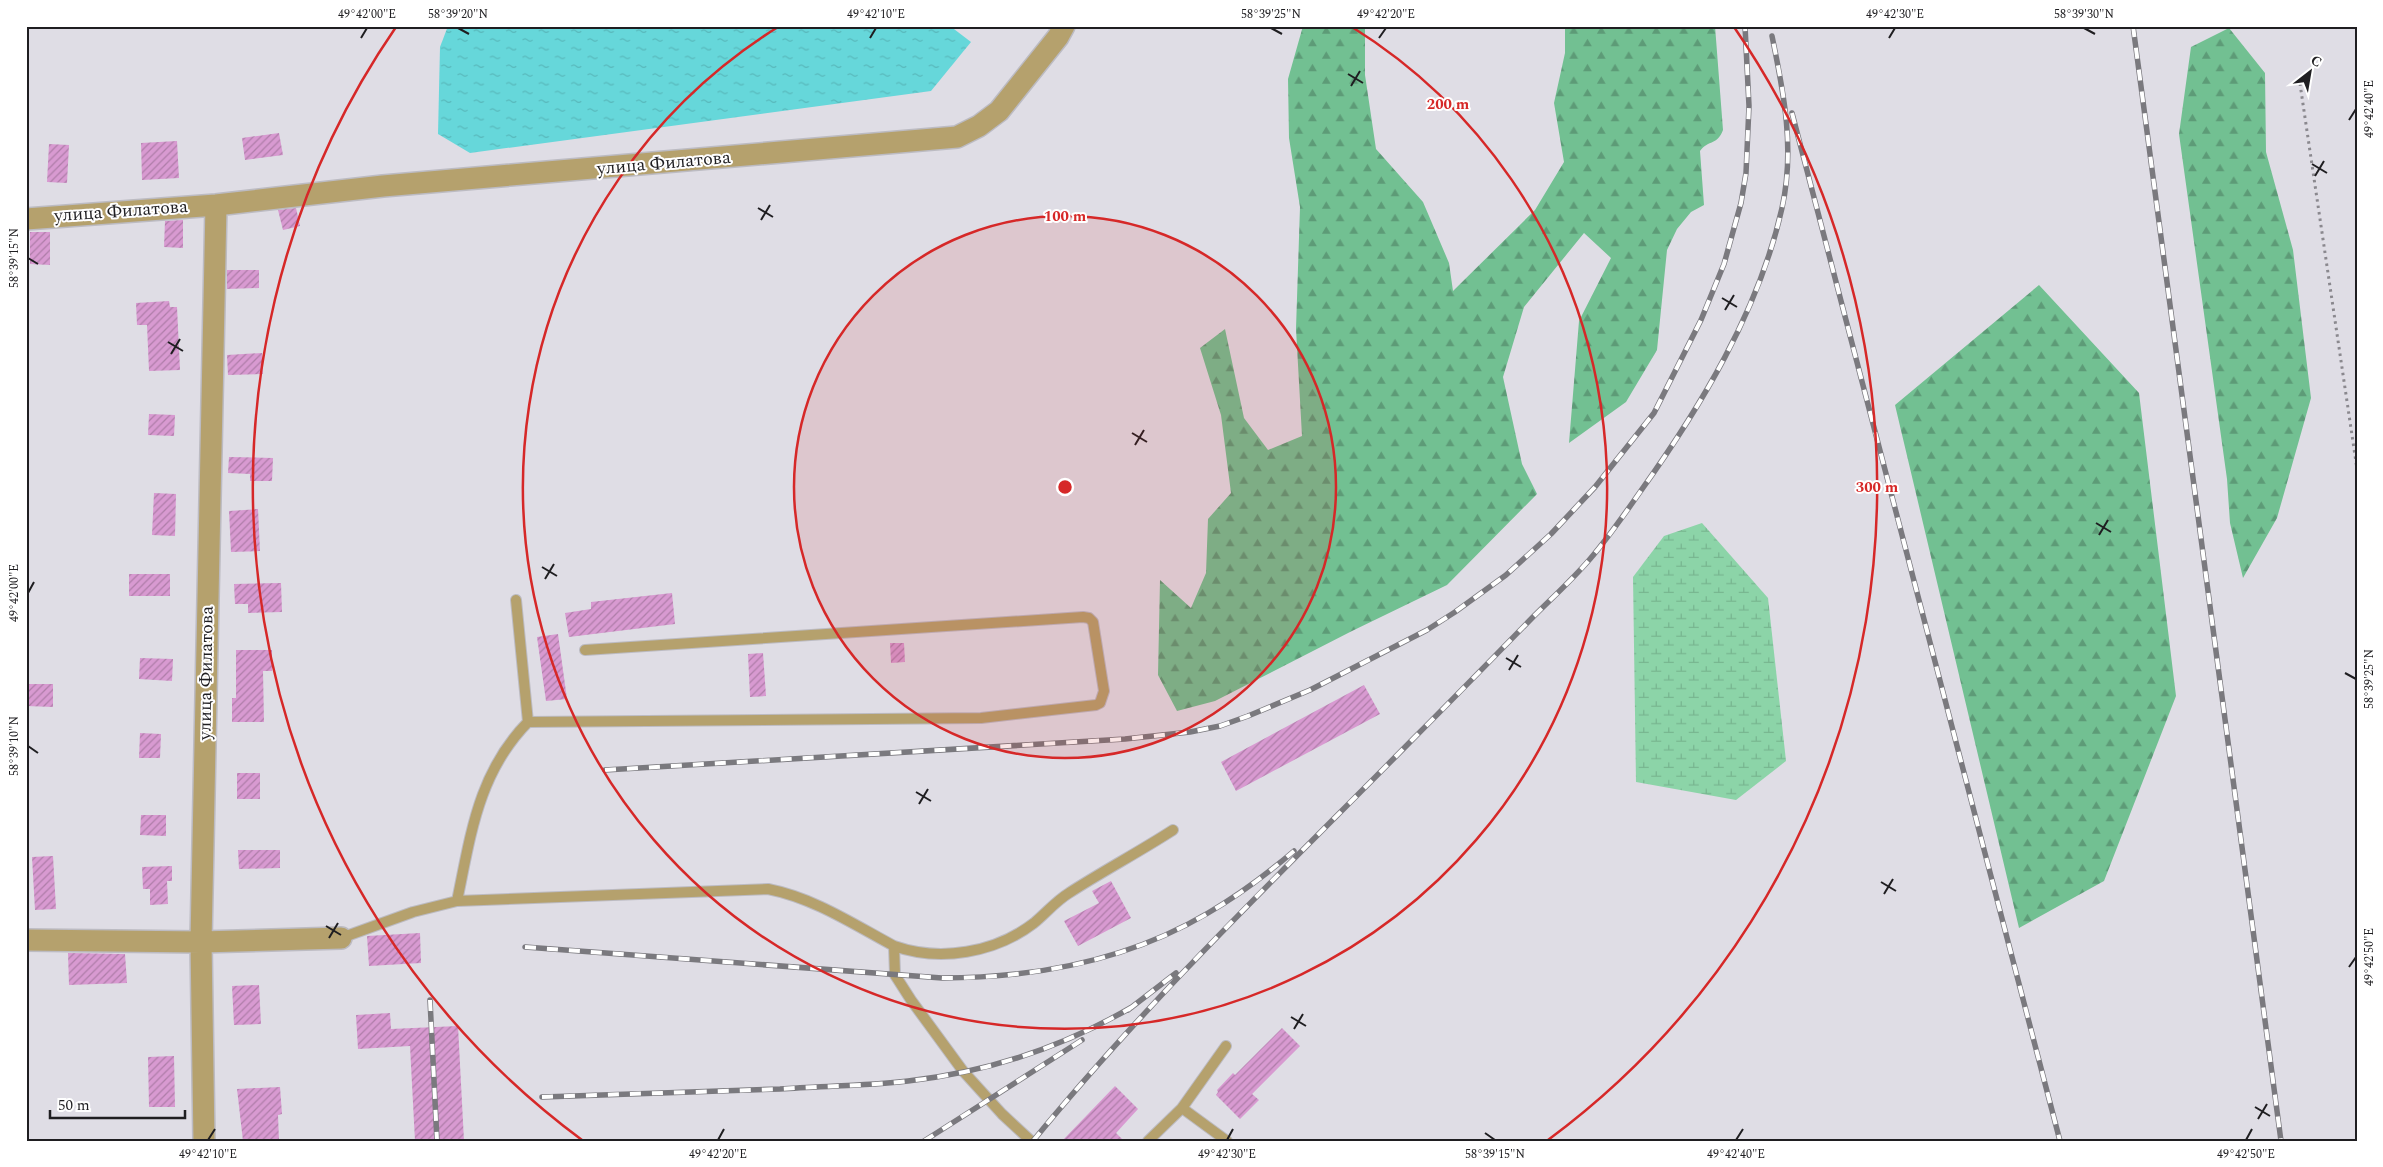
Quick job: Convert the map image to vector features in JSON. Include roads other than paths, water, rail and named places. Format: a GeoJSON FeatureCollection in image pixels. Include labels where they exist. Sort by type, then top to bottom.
{"type":"FeatureCollection","features":[{"type":"Feature","properties":{"kind":"street","name":"улица Филатова"},"geometry":{"type":"LineString","coordinates":[[26,218],[216,205],[383,186],[957,137],[979,126],[999,111],[1058,37],[1064,26]]}},
{"type":"Feature","properties":{"kind":"street","name":"улица Филатова"},"geometry":{"type":"LineString","coordinates":[[204,1141],[201,942],[216,205]]}},
{"type":"Feature","properties":{"kind":"street"},"geometry":{"type":"LineString","coordinates":[[26,940],[201,942],[341,938]]}},
{"type":"Feature","properties":{"kind":"lane"},"geometry":{"type":"LineString","coordinates":[[457,901],[470,836],[489,777],[504,749],[528,722],[516,600]]}},
{"type":"Feature","properties":{"kind":"lane"},"geometry":{"type":"LineString","coordinates":[[528,722],[994,717],[1096,705],[1100,703],[1104,691],[1094,622],[1083,617],[585,650]]}},
{"type":"Feature","properties":{"kind":"lane"},"geometry":{"type":"LineString","coordinates":[[341,938],[413,912],[457,901],[768,889],[792,893],[809,900],[894,946],[918,953],[955,954],[993,946],[1023,930],[1066,895],[1173,830]]}},
{"type":"Feature","properties":{"kind":"lane"},"geometry":{"type":"LineString","coordinates":[[894,946],[896,975],[911,1000],[963,1071],[1002,1114],[1031,1141]]}},
{"type":"Feature","properties":{"kind":"lane"},"geometry":{"type":"LineString","coordinates":[[1148,1141],[1182,1108],[1226,1046]]}},
{"type":"Feature","properties":{"kind":"lane"},"geometry":{"type":"LineString","coordinates":[[1182,1108],[1227,1141]]}},
{"type":"Feature","properties":{"kind":"water"},"geometry":{"type":"Polygon","coordinates":[[[448,26],[950,26],[971,42],[931,91],[470,153],[438,134],[440,47],[448,26]]]}},
{"type":"Feature","properties":{"kind":"railway"},"geometry":{"type":"LineString","coordinates":[[605,770],[1125,739],[1190,732],[1220,726],[1310,690],[1427,630],[1455,612],[1506,575],[1551,534],[1595,487],[1654,413],[1701,320],[1724,264],[1741,203],[1746,173],[1749,106],[1745,26]]}},
{"type":"Feature","properties":{"kind":"railway"},"geometry":{"type":"LineString","coordinates":[[2133,26],[2281,1141]]}},
{"type":"Feature","properties":{"kind":"railway"},"geometry":{"type":"LineString","coordinates":[[1033,1141],[1077,1088],[1171,985],[1583,567],[1616,526],[1662,460],[1705,392],[1743,321],[1759,284],[1782,208],[1786,186],[1788,143],[1784,100],[1772,36]]}},
{"type":"Feature","properties":{"kind":"railway"},"geometry":{"type":"LineString","coordinates":[[1792,113],[2060,1141]]}},
{"type":"Feature","properties":{"kind":"railway"},"geometry":{"type":"LineString","coordinates":[[525,947],[942,978],[1011,975],[1079,964],[1112,955],[1177,930],[1231,899],[1294,851]]}},
{"type":"Feature","properties":{"kind":"railway"},"geometry":{"type":"LineString","coordinates":[[1128,1010],[1176,973]]}},
{"type":"Feature","properties":{"kind":"railway"},"geometry":{"type":"LineString","coordinates":[[430,1000],[437,1141]]}},
{"type":"Feature","properties":{"kind":"railway"},"geometry":{"type":"LineString","coordinates":[[542,1097],[860,1085],[938,1077],[996,1064],[1052,1046],[1132,1007]]}},
{"type":"Feature","properties":{"kind":"railway"},"geometry":{"type":"LineString","coordinates":[[924,1141],[1082,1040]]}}]}
